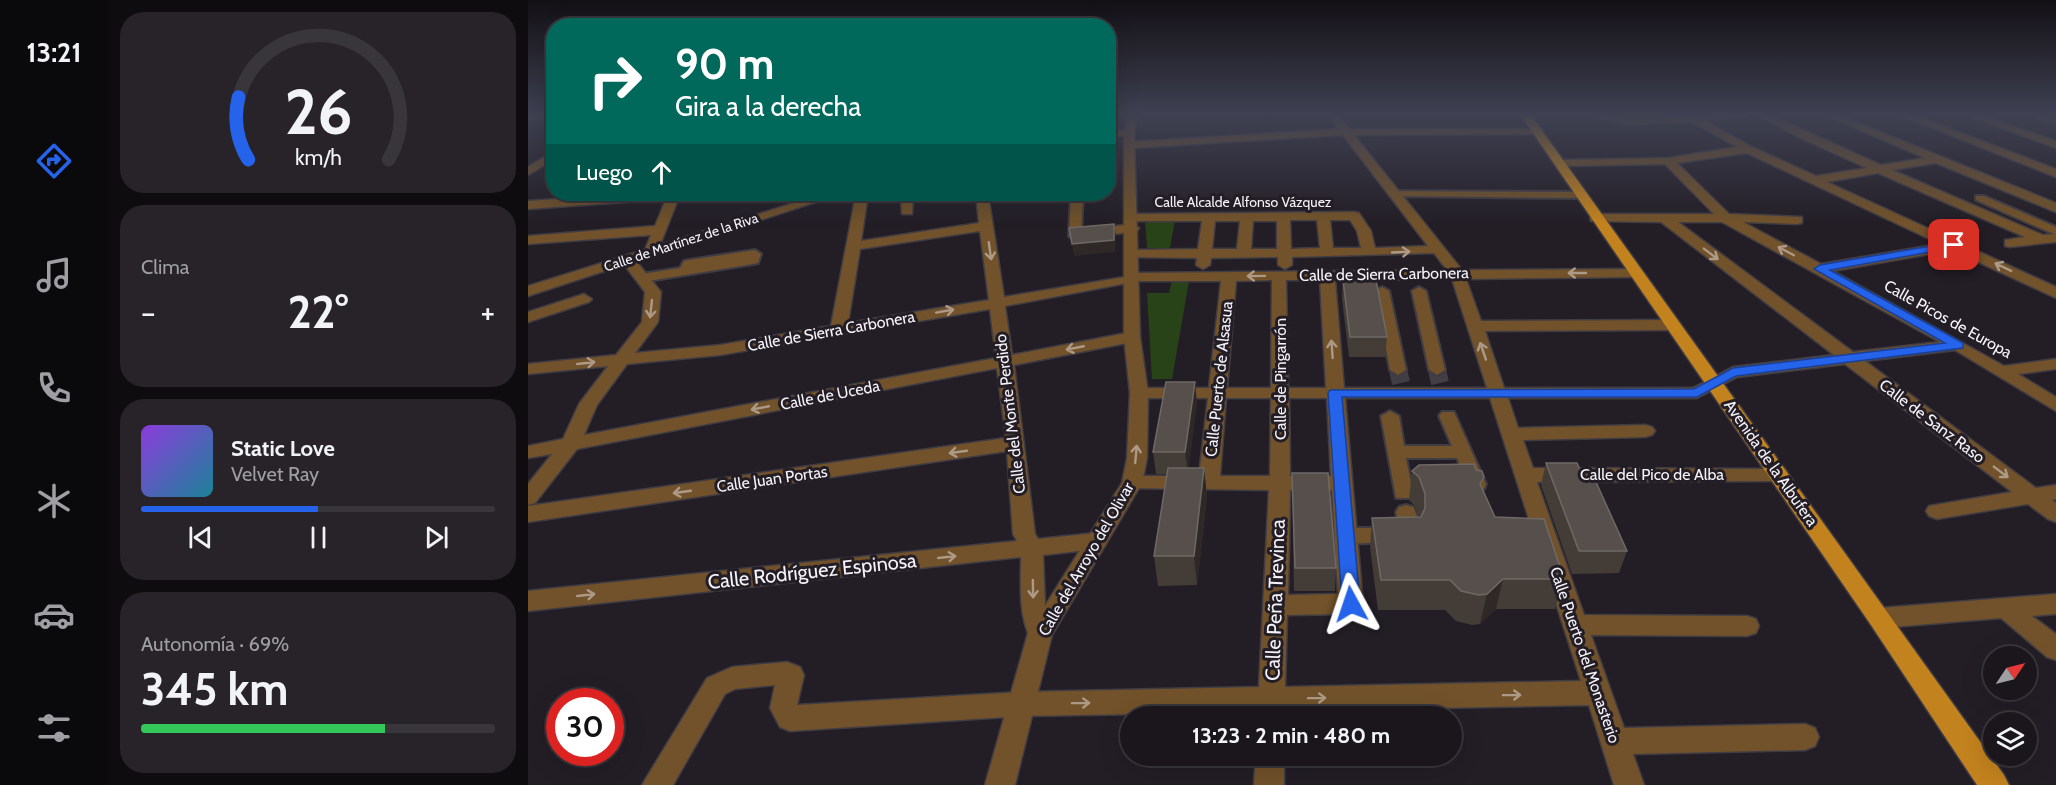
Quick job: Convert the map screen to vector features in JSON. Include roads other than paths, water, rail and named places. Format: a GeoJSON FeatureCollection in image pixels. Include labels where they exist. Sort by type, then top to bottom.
{"type":"FeatureCollection","features":[{"type":"Feature","properties":{"kind":"main road","name":"Avenida de la Albufera"},"geometry":{"type":"LineString","coordinates":[[1551,151],[1596,218],[1880,618],[1994,785]]}},
{"type":"Feature","properties":{"kind":"street","name":"Calle del Arroyo del Olivar"},"geometry":{"type":"LineString","coordinates":[[1000,785],[1040,633],[1132,483],[1137,458],[1139,393],[1132,337],[1130,151]]}},
{"type":"Feature","properties":{"kind":"street","name":"Calle Puerto del Monasterio"},"geometry":{"type":"LineString","coordinates":[[1360,151],[1457,273],[1525,475],[1536,538],[1575,625],[1629,785]]}},
{"type":"Feature","properties":{"kind":"street"},"geometry":{"type":"LineString","coordinates":[[1560,163],[1668,161],[1737,151]]}},
{"type":"Feature","properties":{"kind":"street"},"geometry":{"type":"LineString","coordinates":[[1752,151],[1956,244],[2056,293]]}},
{"type":"Feature","properties":{"kind":"street"},"geometry":{"type":"LineString","coordinates":[[1841,151],[2049,239]]}},
{"type":"Feature","properties":{"kind":"street"},"geometry":{"type":"LineString","coordinates":[[1918,151],[2056,208]]}},
{"type":"Feature","properties":{"kind":"street"},"geometry":{"type":"LineString","coordinates":[[1998,151],[2056,173]]}},
{"type":"Feature","properties":{"kind":"street"},"geometry":{"type":"LineString","coordinates":[[1816,180],[1938,159]]}},
{"type":"Feature","properties":{"kind":"street"},"geometry":{"type":"LineString","coordinates":[[528,173],[546,160]]}},
{"type":"Feature","properties":{"kind":"street"},"geometry":{"type":"LineString","coordinates":[[1668,161],[1725,218]]}},
{"type":"Feature","properties":{"kind":"street"},"geometry":{"type":"LineString","coordinates":[[528,173],[546,172]]}},
{"type":"Feature","properties":{"kind":"street"},"geometry":{"type":"LineString","coordinates":[[1393,193],[1581,195]]}},
{"type":"Feature","properties":{"kind":"street"},"geometry":{"type":"LineString","coordinates":[[1980,198],[2056,231]]}},
{"type":"Feature","properties":{"kind":"street"},"geometry":{"type":"LineString","coordinates":[[528,205],[581,201]]}},
{"type":"Feature","properties":{"kind":"street"},"geometry":{"type":"LineString","coordinates":[[651,252],[672,201]]}},
{"type":"Feature","properties":{"kind":"street","name":"Calle de Martínez de la Riva"},"geometry":{"type":"LineString","coordinates":[[528,291],[812,201]]}},
{"type":"Feature","properties":{"kind":"street"},"geometry":{"type":"LineString","coordinates":[[839,328],[861,201]]}},
{"type":"Feature","properties":{"kind":"street"},"geometry":{"type":"LineString","coordinates":[[906,211],[907,201]]}},
{"type":"Feature","properties":{"kind":"street","name":"Calle del Monte Perdido"},"geometry":{"type":"LineString","coordinates":[[983,201],[1016,443],[1024,534],[1032,548],[1033,606],[1040,633]]}},
{"type":"Feature","properties":{"kind":"street"},"geometry":{"type":"LineString","coordinates":[[1075,236],[1077,201]]}},
{"type":"Feature","properties":{"kind":"street","name":"Calle Alcalde Alfonso Vázquez"},"geometry":{"type":"LineString","coordinates":[[1075,236],[1132,223],[1209,217],[1354,216],[1364,231],[1369,252]]}},
{"type":"Feature","properties":{"kind":"street"},"geometry":{"type":"LineString","coordinates":[[1201,276],[1209,217]]}},
{"type":"Feature","properties":{"kind":"street"},"geometry":{"type":"LineString","coordinates":[[1244,253],[1247,217]]}},
{"type":"Feature","properties":{"kind":"street","name":"Calle de Pingarrón"},"geometry":{"type":"LineString","coordinates":[[1280,483],[1283,217]]}},
{"type":"Feature","properties":{"kind":"street"},"geometry":{"type":"LineString","coordinates":[[1323,217],[1327,253]]}},
{"type":"Feature","properties":{"kind":"street","name":"Calle Picos de Europa"},"geometry":{"type":"LineString","coordinates":[[1596,218],[1797,220]]}},
{"type":"Feature","properties":{"kind":"street","name":"Calle de Sanz Raso"},"geometry":{"type":"LineString","coordinates":[[1664,218],[2056,514]]}},
{"type":"Feature","properties":{"kind":"street","name":"Calle Picos de Europa"},"geometry":{"type":"LineString","coordinates":[[1725,218],[1958,345],[2056,405]]}},
{"type":"Feature","properties":{"kind":"street"},"geometry":{"type":"LineString","coordinates":[[854,246],[987,226]]}},
{"type":"Feature","properties":{"kind":"street"},"geometry":{"type":"LineString","coordinates":[[528,240],[658,230]]}},
{"type":"Feature","properties":{"kind":"street"},"geometry":{"type":"LineString","coordinates":[[2010,243],[2049,239]]}},
{"type":"Feature","properties":{"kind":"street","name":"Calle Picos de Europa"},"geometry":{"type":"LineString","coordinates":[[1820,269],[1956,244]]}},
{"type":"Feature","properties":{"kind":"street"},"geometry":{"type":"LineString","coordinates":[[1132,254],[1327,253],[1438,249]]}},
{"type":"Feature","properties":{"kind":"street"},"geometry":{"type":"LineString","coordinates":[[528,498],[570,445],[588,404],[650,322],[653,292],[627,260]]}},
{"type":"Feature","properties":{"kind":"street"},"geometry":{"type":"LineString","coordinates":[[642,278],[685,271]]}},
{"type":"Feature","properties":{"kind":"street","name":"Calle de Sierra Carbonera"},"geometry":{"type":"LineString","coordinates":[[528,369],[720,350],[1132,278],[1636,273]]}},
{"type":"Feature","properties":{"kind":"street"},"geometry":{"type":"LineString","coordinates":[[1275,605],[1351,604],[1327,275]]}},
{"type":"Feature","properties":{"kind":"street","name":"Calle Puerto de Alsasua"},"geometry":{"type":"LineString","coordinates":[[1209,483],[1229,276]]}},
{"type":"Feature","properties":{"kind":"street"},"geometry":{"type":"LineString","coordinates":[[1382,291],[1401,382]]}},
{"type":"Feature","properties":{"kind":"street"},"geometry":{"type":"LineString","coordinates":[[1419,291],[1440,382]]}},
{"type":"Feature","properties":{"kind":"street"},"geometry":{"type":"LineString","coordinates":[[528,317],[585,299]]}},
{"type":"Feature","properties":{"kind":"street"},"geometry":{"type":"LineString","coordinates":[[1475,327],[1673,326]]}},
{"type":"Feature","properties":{"kind":"street","name":"Calle de Uceda"},"geometry":{"type":"LineString","coordinates":[[528,452],[1132,337]]}},
{"type":"Feature","properties":{"kind":"street"},"geometry":{"type":"LineString","coordinates":[[1139,393],[1335,393],[1401,382],[1440,382],[1497,393],[1697,393],[1733,372],[1958,345]]}},
{"type":"Feature","properties":{"kind":"street"},"geometry":{"type":"LineString","coordinates":[[2003,371],[2056,364]]}},
{"type":"Feature","properties":{"kind":"street"},"geometry":{"type":"LineString","coordinates":[[1345,536],[1410,536],[1390,416]]}},
{"type":"Feature","properties":{"kind":"street"},"geometry":{"type":"LineString","coordinates":[[1448,416],[1480,493]]}},
{"type":"Feature","properties":{"kind":"street"},"geometry":{"type":"LineString","coordinates":[[1511,434],[1645,431]]}},
{"type":"Feature","properties":{"kind":"street","name":"Calle Juan Portas"},"geometry":{"type":"LineString","coordinates":[[528,514],[1016,443]]}},
{"type":"Feature","properties":{"kind":"street"},"geometry":{"type":"LineString","coordinates":[[1396,452],[1463,453]]}},
{"type":"Feature","properties":{"kind":"street","name":"Calle del Pico de Alba"},"geometry":{"type":"LineString","coordinates":[[1525,475],[1778,474]]}},
{"type":"Feature","properties":{"kind":"street"},"geometry":{"type":"LineString","coordinates":[[1132,483],[1343,483]]}},
{"type":"Feature","properties":{"kind":"street","name":"Calle Peña Trevinca"},"geometry":{"type":"LineString","coordinates":[[1271,706],[1280,483]]}},
{"type":"Feature","properties":{"kind":"street"},"geometry":{"type":"LineString","coordinates":[[1936,511],[2056,492]]}},
{"type":"Feature","properties":{"kind":"street","name":"Calle Rodríguez Espinosa"},"geometry":{"type":"LineString","coordinates":[[528,601],[1096,541]]}},
{"type":"Feature","properties":{"kind":"street"},"geometry":{"type":"LineString","coordinates":[[1880,618],[2008,610],[2056,604]]}},
{"type":"Feature","properties":{"kind":"street"},"geometry":{"type":"LineString","coordinates":[[2008,610],[2056,649]]}},
{"type":"Feature","properties":{"kind":"street"},"geometry":{"type":"LineString","coordinates":[[1575,625],[1747,626]]}},
{"type":"Feature","properties":{"kind":"street"},"geometry":{"type":"LineString","coordinates":[[657,785],[716,686],[732,678],[787,673],[792,675],[782,705],[784,714],[789,718],[1022,704],[1146,706]]}},
{"type":"Feature","properties":{"kind":"street"},"geometry":{"type":"LineString","coordinates":[[1315,706],[1598,693]]}},
{"type":"Feature","properties":{"kind":"street"},"geometry":{"type":"LineString","coordinates":[[1614,741],[1805,737]]}},
{"type":"Feature","properties":{"kind":"street"},"geometry":{"type":"LineString","coordinates":[[1269,785],[1270,766]]}},
{"type":"Feature","properties":{"kind":"tunnel"},"geometry":{"type":"LineString","coordinates":[[1398,370],[1401,383]]}},
{"type":"Feature","properties":{"kind":"tunnel"},"geometry":{"type":"LineString","coordinates":[[1437,370],[1440,383]]}}]}
